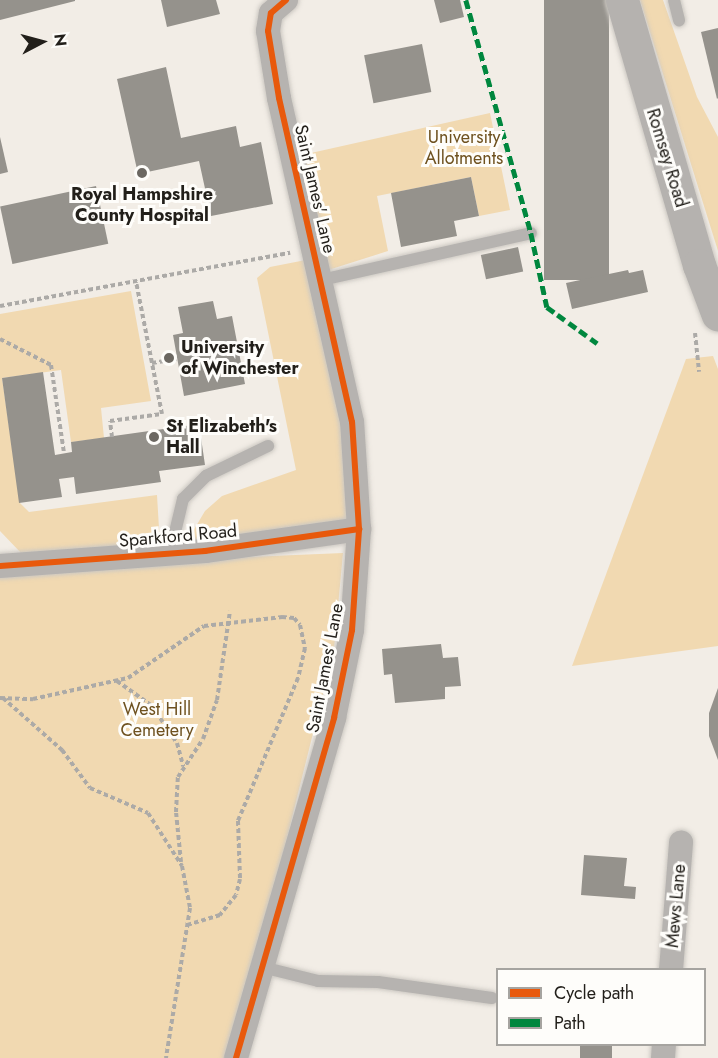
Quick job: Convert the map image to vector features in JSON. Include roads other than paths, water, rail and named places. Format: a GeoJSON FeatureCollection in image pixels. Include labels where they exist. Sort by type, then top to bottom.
{"type":"FeatureCollection","features":[{"type":"Feature","properties":{"kind":"main road","name":"Romsey Road"},"geometry":{"type":"LineString","coordinates":[[622,0],[695,254],[718,315]]}},
{"type":"Feature","properties":{"kind":"street","name":"Saint James' Lane"},"geometry":{"type":"LineString","coordinates":[[236,1058],[334,718],[352,630],[359,529],[352,422],[279,98],[268,31],[271,13],[286,0]]}},
{"type":"Feature","properties":{"kind":"street","name":"Sparkford Road"},"geometry":{"type":"LineString","coordinates":[[0,566],[170,554],[359,529]]}},
{"type":"Feature","properties":{"kind":"street","name":"Mews Lane"},"geometry":{"type":"LineString","coordinates":[[670,968],[681,842]]}},
{"type":"Feature","properties":{"kind":"lane"},"geometry":{"type":"LineString","coordinates":[[674,0],[679,20]]}},
{"type":"Feature","properties":{"kind":"lane"},"geometry":{"type":"LineString","coordinates":[[321,280],[531,233]]}},
{"type":"Feature","properties":{"kind":"lane"},"geometry":{"type":"LineString","coordinates":[[170,554],[183,500],[206,476],[268,446]]}},
{"type":"Feature","properties":{"kind":"lane"},"geometry":{"type":"LineString","coordinates":[[262,967],[318,981],[378,981],[492,998]]}},
{"type":"Feature","properties":{"kind":"place","name":"Royal Hampshire County Hospital"},"geometry":{"type":"Point","coordinates":[142,173]}},
{"type":"Feature","properties":{"kind":"place","name":"University of Winchester"},"geometry":{"type":"Point","coordinates":[169,358]}},
{"type":"Feature","properties":{"kind":"place","name":"St Elizabeth's Hall"},"geometry":{"type":"Point","coordinates":[154,437]}},
{"type":"Feature","properties":{"kind":"park label","name":"University Allotments"},"geometry":{"type":"Point","coordinates":[464,148]}},
{"type":"Feature","properties":{"kind":"park label","name":"West Hill Cemetery"},"geometry":{"type":"Point","coordinates":[157,720]}}]}
